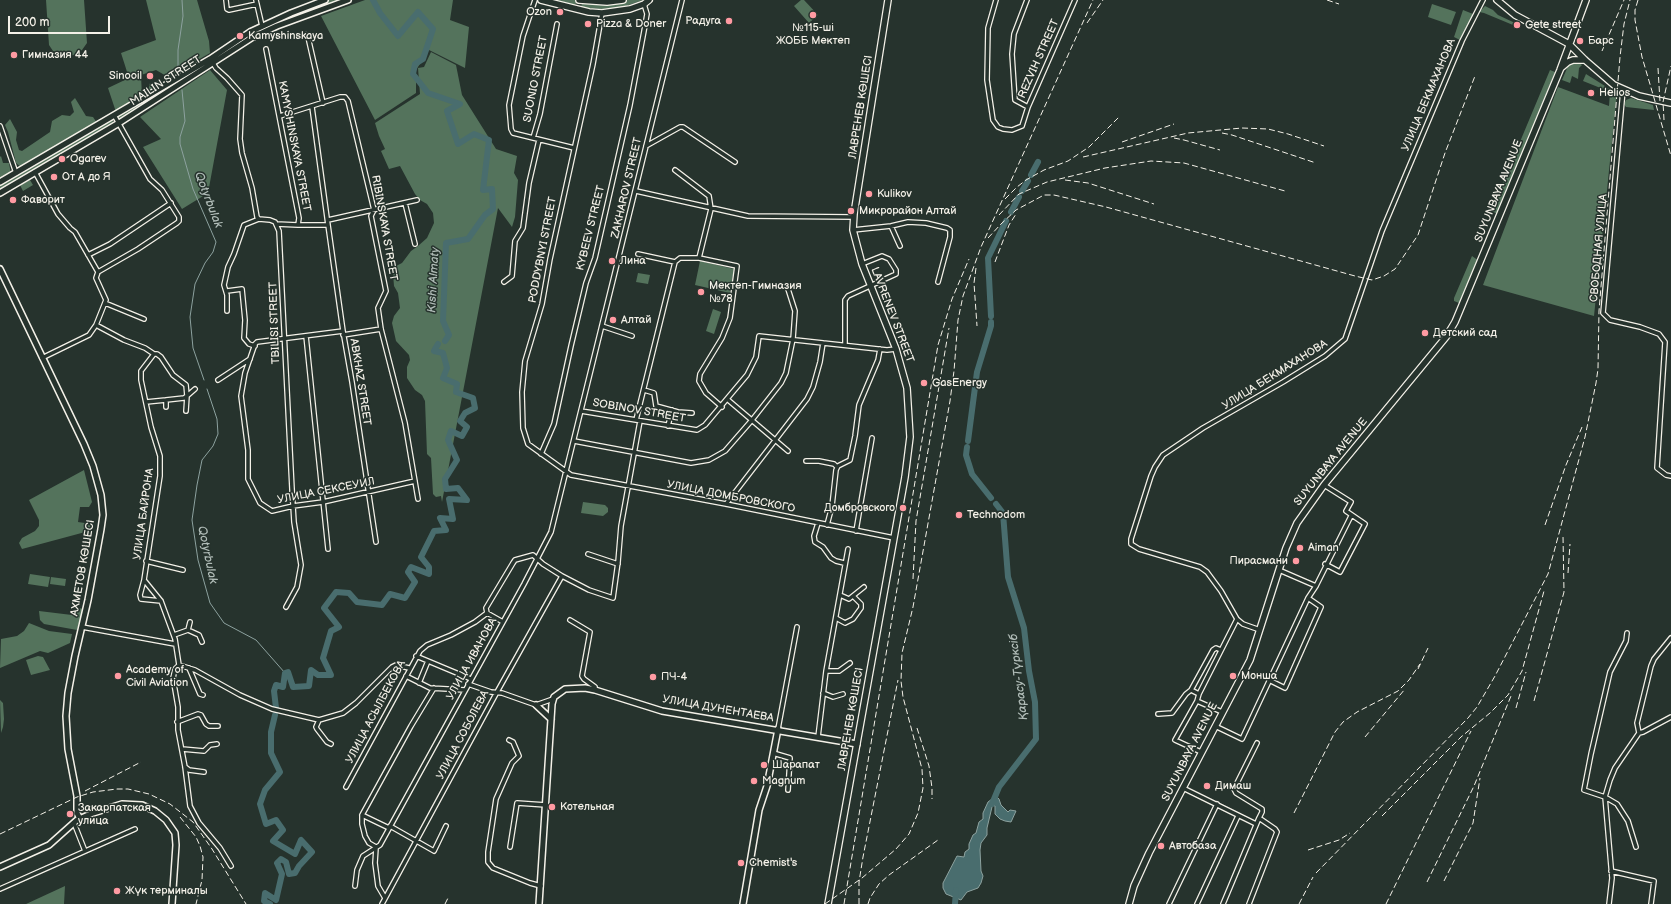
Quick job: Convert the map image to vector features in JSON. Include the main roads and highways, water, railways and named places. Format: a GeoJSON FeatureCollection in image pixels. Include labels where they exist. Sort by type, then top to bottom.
{"type":"FeatureCollection","features":[{"type":"Feature","properties":{"kind":"main road"},"geometry":{"type":"LineString","coordinates":[[541,0],[576,9],[602,13],[621,11],[644,4],[649,0]]}},
{"type":"Feature","properties":{"kind":"main road"},"geometry":{"type":"LineString","coordinates":[[576,9],[579,0],[623,0]]}},
{"type":"Feature","properties":{"kind":"main road","name":"ЛАВРЕНЕВ КӨШЕСІ"},"geometry":{"type":"LineString","coordinates":[[853,217],[888,0]]}},
{"type":"Feature","properties":{"kind":"main road"},"geometry":{"type":"LineString","coordinates":[[1497,0],[1515,15],[1569,44],[1584,60],[1614,85],[1639,96],[1671,103]]}},
{"type":"Feature","properties":{"kind":"main road","name":"SUYUNBAYA AVENUE"},"geometry":{"type":"LineString","coordinates":[[1129,904],[1140,872],[1250,660],[1296,523],[1324,485],[1441,343],[1456,322],[1560,70],[1586,0]]}},
{"type":"Feature","properties":{"kind":"main road"},"geometry":{"type":"LineString","coordinates":[[1560,70],[1568,62],[1573,60],[1584,60]]}},
{"type":"Feature","properties":{"kind":"main road","name":"LAVRENEV STREET"},"geometry":{"type":"LineString","coordinates":[[853,217],[853,230],[862,264],[896,349],[907,388],[910,437],[909,455],[894,538]]}},
{"type":"Feature","properties":{"kind":"main road","name":"ЛАВРЕНЕВ КӨШЕСІ"},"geometry":{"type":"LineString","coordinates":[[828,904],[894,538]]}},
{"type":"Feature","properties":{"kind":"water"},"geometry":{"type":"Polygon","coordinates":[[[996,796],[1001,805],[1008,812],[1010,810],[1016,811],[1011,822],[1005,821],[1000,819],[995,814],[995,806],[993,805],[992,807],[987,828],[987,835],[981,843],[981,871],[983,876],[981,883],[978,888],[967,892],[961,900],[946,894],[943,888],[943,883],[957,856],[964,857],[965,852],[969,849],[969,844],[973,835],[976,833],[979,822],[983,819],[983,813],[988,802],[996,796]]]}},
{"type":"Feature","properties":{"kind":"waterway","name":"Qotyrbulak"},"geometry":{"type":"LineString","coordinates":[[178,72],[178,50],[183,16],[182,0]]}},
{"type":"Feature","properties":{"kind":"waterway","name":"Kіshі Almaty"},"geometry":{"type":"LineString","coordinates":[[373,0],[380,13],[398,36],[418,12],[433,29],[423,59],[415,64],[413,74],[428,93],[460,104],[447,111],[458,144],[474,134],[489,140],[483,190],[492,189],[493,209],[485,215],[468,239],[446,243],[443,321],[449,335],[445,341]]}},
{"type":"Feature","properties":{"kind":"waterway","name":"Qotyrbulak"},"geometry":{"type":"LineString","coordinates":[[182,90],[185,121],[180,137],[180,144],[193,189],[216,242],[213,252],[205,263],[195,284],[190,317],[193,348],[204,380]]}},
{"type":"Feature","properties":{"kind":"waterway","name":"Қарасу-Түрксіб"},"geometry":{"type":"LineString","coordinates":[[1031,175],[1038,162]]}},
{"type":"Feature","properties":{"kind":"waterway","name":"Қарасу-Түрксіб"},"geometry":{"type":"LineString","coordinates":[[1022,191],[1028,181]]}},
{"type":"Feature","properties":{"kind":"waterway","name":"Қарасу-Түрксіб"},"geometry":{"type":"LineString","coordinates":[[1011,212],[1019,197]]}},
{"type":"Feature","properties":{"kind":"waterway","name":"Қарасу-Түрксіб"},"geometry":{"type":"LineString","coordinates":[[991,316],[988,258],[1006,221]]}},
{"type":"Feature","properties":{"kind":"waterway","name":"Қарасу-Түрксіб"},"geometry":{"type":"LineString","coordinates":[[968,441],[977,372],[991,322]]}},
{"type":"Feature","properties":{"kind":"waterway","name":"Kіshі Almaty"},"geometry":{"type":"LineString","coordinates":[[276,708],[274,691],[276,685],[283,687],[285,673],[288,672],[293,687],[309,686],[311,670],[318,675],[331,675],[323,658],[331,631],[339,627],[324,608],[336,592],[349,593],[357,602],[382,605],[390,594],[405,598],[415,582],[408,572],[411,567],[429,574],[429,567],[421,557],[434,531],[446,530],[440,518],[453,519],[449,499],[467,500],[458,488],[446,489],[445,479],[457,460],[448,440],[451,431],[462,436],[467,427],[460,421],[465,413],[475,408],[473,398],[456,392],[457,384],[443,378],[447,368],[443,353],[434,351],[438,344]]}},
{"type":"Feature","properties":{"kind":"waterway","name":"Qotyrbulak"},"geometry":{"type":"LineString","coordinates":[[207,389],[217,419],[218,434],[213,446],[202,460],[197,485],[192,520],[198,560],[210,603],[224,623],[256,640],[285,673]]}},
{"type":"Feature","properties":{"kind":"waterway","name":"Қарасу-Түрксіб"},"geometry":{"type":"LineString","coordinates":[[967,447],[966,455],[972,474],[991,498]]}},
{"type":"Feature","properties":{"kind":"waterway","name":"Қарасу-Түрксіб"},"geometry":{"type":"LineString","coordinates":[[992,804],[999,787],[1036,739],[1035,702],[1029,671],[1024,628],[1008,577],[1003,513],[996,504]]}},
{"type":"Feature","properties":{"kind":"waterway","name":"Kіshі Almaty"},"geometry":{"type":"LineString","coordinates":[[270,904],[264,901],[265,893],[276,900],[282,874],[277,863],[281,859],[286,862],[289,874],[295,873],[299,866],[312,852],[301,840],[295,854],[273,841],[283,830],[276,820],[266,824],[260,804],[265,790],[280,772],[271,753],[271,732],[275,715]]}},
{"type":"Feature","properties":{"kind":"waterway","name":"Қарасу-Түрксіб"},"geometry":{"type":"LineString","coordinates":[[955,904],[956,890]]}},
{"type":"Feature","properties":{"kind":"railway"},"geometry":{"type":"LineString","coordinates":[[825,904],[862,878],[896,849],[909,834],[918,813],[923,788],[922,769],[903,697],[901,681],[902,653],[913,607],[950,401],[958,320],[963,296],[981,247],[1093,0]]}},
{"type":"Feature","properties":{"kind":"railway"},"geometry":{"type":"LineString","coordinates":[[1087,23],[1103,0]]}},
{"type":"Feature","properties":{"kind":"railway"},"geometry":{"type":"LineString","coordinates":[[1327,0],[1339,4]]}},
{"type":"Feature","properties":{"kind":"railway"},"geometry":{"type":"LineString","coordinates":[[1602,51],[1624,0]]}},
{"type":"Feature","properties":{"kind":"railway"},"geometry":{"type":"LineString","coordinates":[[1316,873],[1477,707],[1495,676],[1548,574],[1585,437],[1596,383],[1598,369],[1599,311],[1620,57],[1624,24],[1630,0]]}},
{"type":"Feature","properties":{"kind":"railway"},"geometry":{"type":"LineString","coordinates":[[1638,0],[1635,10],[1635,20],[1642,57],[1671,156]]}},
{"type":"Feature","properties":{"kind":"railway"},"geometry":{"type":"LineString","coordinates":[[1664,120],[1663,102],[1671,66]]}},
{"type":"Feature","properties":{"kind":"railway"},"geometry":{"type":"LineString","coordinates":[[1658,68],[1660,102]]}},
{"type":"Feature","properties":{"kind":"railway"},"geometry":{"type":"LineString","coordinates":[[988,238],[1016,210],[1044,195],[1054,195],[1106,207],[1372,280],[1384,276],[1395,269],[1418,235],[1445,153],[1475,76]]}},
{"type":"Feature","properties":{"kind":"railway"},"geometry":{"type":"LineString","coordinates":[[1005,199],[1026,180],[1044,170],[1068,161],[1089,147],[1120,116]]}},
{"type":"Feature","properties":{"kind":"railway"},"geometry":{"type":"LineString","coordinates":[[1122,142],[1174,124]]}},
{"type":"Feature","properties":{"kind":"railway"},"geometry":{"type":"LineString","coordinates":[[1083,157],[1188,133],[1242,128],[1268,129],[1324,146]]}},
{"type":"Feature","properties":{"kind":"railway"},"geometry":{"type":"LineString","coordinates":[[1222,133],[1316,163]]}},
{"type":"Feature","properties":{"kind":"railway"},"geometry":{"type":"LineString","coordinates":[[1174,138],[1220,150]]}},
{"type":"Feature","properties":{"kind":"railway"},"geometry":{"type":"LineString","coordinates":[[999,215],[1019,194],[1047,182],[1105,168],[1151,161],[1184,163],[1285,191]]}},
{"type":"Feature","properties":{"kind":"railway"},"geometry":{"type":"LineString","coordinates":[[1065,180],[1088,183],[1154,204]]}},
{"type":"Feature","properties":{"kind":"railway"},"geometry":{"type":"LineString","coordinates":[[995,262],[1009,225],[1016,214]]}},
{"type":"Feature","properties":{"kind":"railway"},"geometry":{"type":"LineString","coordinates":[[844,904],[938,345],[952,299],[969,259]]}},
{"type":"Feature","properties":{"kind":"railway"},"geometry":{"type":"LineString","coordinates":[[976,268],[974,283],[977,326]]}},
{"type":"Feature","properties":{"kind":"railway"},"geometry":{"type":"LineString","coordinates":[[913,579],[916,521],[949,328]]}},
{"type":"Feature","properties":{"kind":"railway"},"geometry":{"type":"LineString","coordinates":[[1545,525],[1566,465],[1582,427]]}},
{"type":"Feature","properties":{"kind":"railway"},"geometry":{"type":"LineString","coordinates":[[1534,701],[1564,592],[1563,536]]}},
{"type":"Feature","properties":{"kind":"railway"},"geometry":{"type":"LineString","coordinates":[[1568,573],[1570,544]]}},
{"type":"Feature","properties":{"kind":"railway"},"geometry":{"type":"LineString","coordinates":[[1382,816],[1461,737],[1490,713],[1508,695],[1522,671],[1544,591]]}},
{"type":"Feature","properties":{"kind":"railway"},"geometry":{"type":"LineString","coordinates":[[1418,669],[1428,648]]}},
{"type":"Feature","properties":{"kind":"railway"},"geometry":{"type":"LineString","coordinates":[[1294,813],[1335,732],[1343,722],[1357,712],[1398,691],[1409,680],[1420,664]]}},
{"type":"Feature","properties":{"kind":"railway"},"geometry":{"type":"LineString","coordinates":[[1516,708],[1526,672]]}},
{"type":"Feature","properties":{"kind":"railway"},"geometry":{"type":"LineString","coordinates":[[859,904],[859,882],[863,857],[898,680]]}},
{"type":"Feature","properties":{"kind":"railway"},"geometry":{"type":"LineString","coordinates":[[1365,737],[1405,689]]}},
{"type":"Feature","properties":{"kind":"railway"},"geometry":{"type":"LineString","coordinates":[[1427,882],[1474,786],[1511,696]]}},
{"type":"Feature","properties":{"kind":"railway"},"geometry":{"type":"LineString","coordinates":[[917,728],[929,766],[932,799]]}},
{"type":"Feature","properties":{"kind":"railway"},"geometry":{"type":"LineString","coordinates":[[1386,904],[1471,731]]}},
{"type":"Feature","properties":{"kind":"railway"},"geometry":{"type":"LineString","coordinates":[[85,791],[141,762]]}},
{"type":"Feature","properties":{"kind":"railway"},"geometry":{"type":"LineString","coordinates":[[1444,881],[1473,823],[1480,778]]}},
{"type":"Feature","properties":{"kind":"railway"},"geometry":{"type":"LineString","coordinates":[[0,834],[77,797],[93,792],[128,789],[149,794],[170,804],[193,822],[212,849],[246,904]]}},
{"type":"Feature","properties":{"kind":"railway"},"geometry":{"type":"LineString","coordinates":[[180,817],[196,837],[203,857],[202,880],[196,904]]}},
{"type":"Feature","properties":{"kind":"railway"},"geometry":{"type":"LineString","coordinates":[[1308,850],[1339,840],[1350,833]]}},
{"type":"Feature","properties":{"kind":"railway"},"geometry":{"type":"LineString","coordinates":[[868,904],[879,884],[889,875],[938,840]]}},
{"type":"Feature","properties":{"kind":"railway"},"geometry":{"type":"LineString","coordinates":[[1299,904],[1313,877]]}},
{"type":"Feature","properties":{"kind":"railway"},"geometry":{"type":"LineString","coordinates":[[445,904],[449,896]]}},
{"type":"Feature","properties":{"kind":"place","name":"Ozon"},"geometry":{"type":"Point","coordinates":[560,12]}},
{"type":"Feature","properties":{"kind":"place","name":"№115-ші ЖОББ Мектеп"},"geometry":{"type":"Point","coordinates":[813,15]}},
{"type":"Feature","properties":{"kind":"place","name":"Радуга"},"geometry":{"type":"Point","coordinates":[729,21]}},
{"type":"Feature","properties":{"kind":"place","name":"Pizza & Doner"},"geometry":{"type":"Point","coordinates":[588,24]}},
{"type":"Feature","properties":{"kind":"place","name":"Gete street"},"geometry":{"type":"Point","coordinates":[1517,25]}},
{"type":"Feature","properties":{"kind":"place","name":"Kamyshinskaya"},"geometry":{"type":"Point","coordinates":[240,36]}},
{"type":"Feature","properties":{"kind":"place","name":"Барс"},"geometry":{"type":"Point","coordinates":[1580,41]}},
{"type":"Feature","properties":{"kind":"place","name":"Гимназия 44"},"geometry":{"type":"Point","coordinates":[14,55]}},
{"type":"Feature","properties":{"kind":"place","name":"Sinooil"},"geometry":{"type":"Point","coordinates":[150,76]}},
{"type":"Feature","properties":{"kind":"place","name":"Helios"},"geometry":{"type":"Point","coordinates":[1591,93]}},
{"type":"Feature","properties":{"kind":"place","name":"Ogarev"},"geometry":{"type":"Point","coordinates":[62,159]}},
{"type":"Feature","properties":{"kind":"place","name":"От А до Я"},"geometry":{"type":"Point","coordinates":[54,177]}},
{"type":"Feature","properties":{"kind":"place","name":"Kulikov"},"geometry":{"type":"Point","coordinates":[869,194]}},
{"type":"Feature","properties":{"kind":"place","name":"Фаворит"},"geometry":{"type":"Point","coordinates":[13,200]}},
{"type":"Feature","properties":{"kind":"place","name":"Микрорайон Алтай"},"geometry":{"type":"Point","coordinates":[851,211]}},
{"type":"Feature","properties":{"kind":"place","name":"Лина"},"geometry":{"type":"Point","coordinates":[612,261]}},
{"type":"Feature","properties":{"kind":"place","name":"Мектеп-Гимназия №78"},"geometry":{"type":"Point","coordinates":[701,292]}},
{"type":"Feature","properties":{"kind":"place","name":"Алтай"},"geometry":{"type":"Point","coordinates":[613,320]}},
{"type":"Feature","properties":{"kind":"place","name":"Детский сад"},"geometry":{"type":"Point","coordinates":[1425,333]}},
{"type":"Feature","properties":{"kind":"place","name":"GasEnergy"},"geometry":{"type":"Point","coordinates":[924,383]}},
{"type":"Feature","properties":{"kind":"place","name":"Домбровского"},"geometry":{"type":"Point","coordinates":[903,508]}},
{"type":"Feature","properties":{"kind":"place","name":"Technodom"},"geometry":{"type":"Point","coordinates":[959,515]}},
{"type":"Feature","properties":{"kind":"place","name":"Aiman"},"geometry":{"type":"Point","coordinates":[1300,548]}},
{"type":"Feature","properties":{"kind":"place","name":"Пирасмани"},"geometry":{"type":"Point","coordinates":[1296,561]}},
{"type":"Feature","properties":{"kind":"place","name":"Academy of Civil Aviation"},"geometry":{"type":"Point","coordinates":[118,676]}},
{"type":"Feature","properties":{"kind":"place","name":"Монша"},"geometry":{"type":"Point","coordinates":[1233,676]}},
{"type":"Feature","properties":{"kind":"place","name":"ПЧ-4"},"geometry":{"type":"Point","coordinates":[653,677]}},
{"type":"Feature","properties":{"kind":"place","name":"Шарапат"},"geometry":{"type":"Point","coordinates":[764,765]}},
{"type":"Feature","properties":{"kind":"place","name":"Magnum"},"geometry":{"type":"Point","coordinates":[754,781]}},
{"type":"Feature","properties":{"kind":"place","name":"Димаш"},"geometry":{"type":"Point","coordinates":[1207,786]}},
{"type":"Feature","properties":{"kind":"place","name":"Котельная"},"geometry":{"type":"Point","coordinates":[552,807]}},
{"type":"Feature","properties":{"kind":"place","name":"Закарпатская улица"},"geometry":{"type":"Point","coordinates":[70,814]}},
{"type":"Feature","properties":{"kind":"place","name":"Автобаза"},"geometry":{"type":"Point","coordinates":[1161,846]}},
{"type":"Feature","properties":{"kind":"place","name":"Chemist's"},"geometry":{"type":"Point","coordinates":[741,863]}},
{"type":"Feature","properties":{"kind":"place","name":"Жүк терминалы"},"geometry":{"type":"Point","coordinates":[117,891]}}]}
